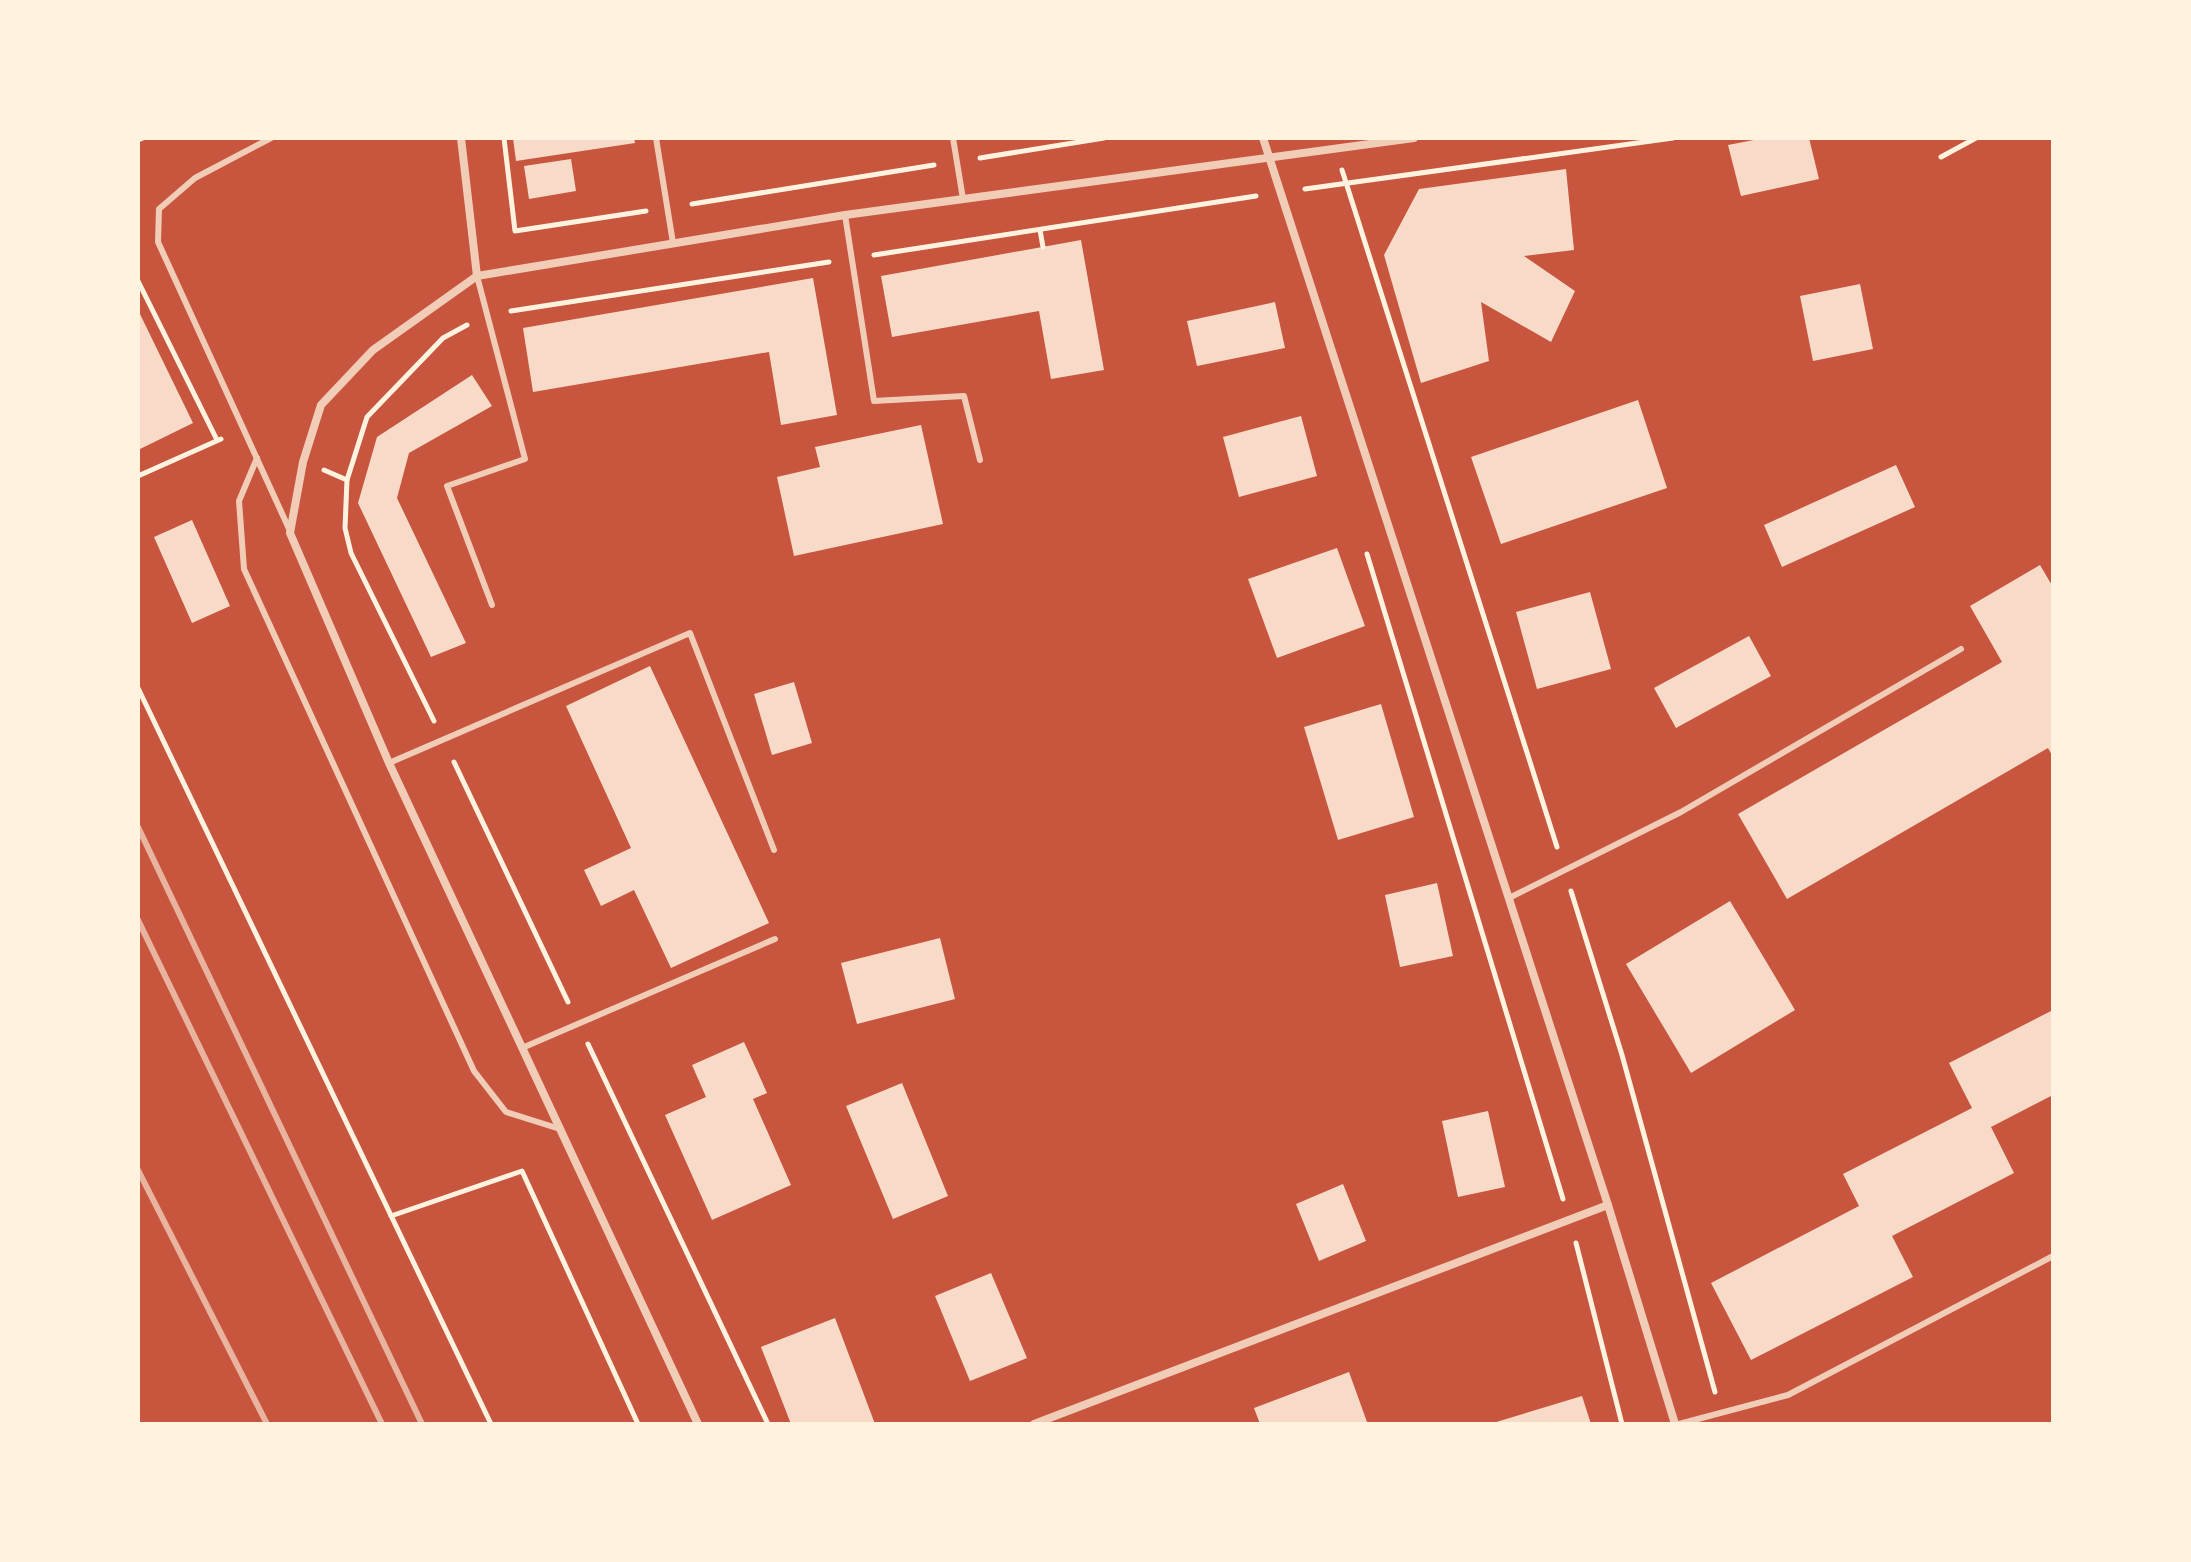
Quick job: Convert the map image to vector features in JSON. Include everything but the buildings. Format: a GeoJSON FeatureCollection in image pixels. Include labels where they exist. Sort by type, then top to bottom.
{"type":"FeatureCollection","features":[{"type":"Feature","properties":{"kind":"street"},"geometry":{"type":"LineString","coordinates":[[461,138],[477,276]]}},
{"type":"Feature","properties":{"kind":"street"},"geometry":{"type":"LineString","coordinates":[[1263,138],[1677,1424]]}},
{"type":"Feature","properties":{"kind":"street"},"geometry":{"type":"LineString","coordinates":[[698,1424],[389,763],[290,533],[303,462],[321,405],[373,350],[477,276],[845,215],[1414,138]]}},
{"type":"Feature","properties":{"kind":"street"},"geometry":{"type":"LineString","coordinates":[[1034,1424],[1608,1205]]}},
{"type":"Feature","properties":{"kind":"lane"},"geometry":{"type":"LineString","coordinates":[[271,138],[195,178],[159,209],[158,242],[290,533]]}},
{"type":"Feature","properties":{"kind":"lane"},"geometry":{"type":"LineString","coordinates":[[656,138],[673,243]]}},
{"type":"Feature","properties":{"kind":"lane"},"geometry":{"type":"LineString","coordinates":[[953,138],[963,199]]}},
{"type":"Feature","properties":{"kind":"lane"},"geometry":{"type":"LineString","coordinates":[[845,215],[874,401],[964,396],[980,460]]}},
{"type":"Feature","properties":{"kind":"lane"},"geometry":{"type":"LineString","coordinates":[[477,276],[525,459],[447,486],[492,605]]}},
{"type":"Feature","properties":{"kind":"lane"},"geometry":{"type":"LineString","coordinates":[[257,458],[239,501],[244,569],[474,1071],[506,1112],[560,1129]]}},
{"type":"Feature","properties":{"kind":"lane"},"geometry":{"type":"LineString","coordinates":[[389,763],[690,633],[774,850]]}},
{"type":"Feature","properties":{"kind":"lane"},"geometry":{"type":"LineString","coordinates":[[1509,898],[1681,812],[1961,649]]}},
{"type":"Feature","properties":{"kind":"lane"},"geometry":{"type":"LineString","coordinates":[[522,1048],[775,939]]}},
{"type":"Feature","properties":{"kind":"lane"},"geometry":{"type":"LineString","coordinates":[[1677,1424],[1788,1395],[2053,1256]]}},
{"type":"Feature","properties":{"kind":"path"},"geometry":{"type":"LineString","coordinates":[[504,138],[515,231],[1104,138]]}},
{"type":"Feature","properties":{"kind":"path"},"geometry":{"type":"LineString","coordinates":[[1050,138],[1052,146]]}},
{"type":"Feature","properties":{"kind":"path"},"geometry":{"type":"LineString","coordinates":[[1281,192],[1673,138]]}},
{"type":"Feature","properties":{"kind":"path"},"geometry":{"type":"LineString","coordinates":[[1941,157],[1976,138]]}},
{"type":"Feature","properties":{"kind":"path"},"geometry":{"type":"LineString","coordinates":[[1336,148],[1622,1055],[1721,1413]]}},
{"type":"Feature","properties":{"kind":"path"},"geometry":{"type":"LineString","coordinates":[[768,1424],[444,740],[351,553],[345,528],[347,480],[367,417],[443,338],[487,315],[1258,196],[1247,159]]}},
{"type":"Feature","properties":{"kind":"path"},"geometry":{"type":"LineString","coordinates":[[1040,230],[1043,247]]}},
{"type":"Feature","properties":{"kind":"path"},"geometry":{"type":"LineString","coordinates":[[138,281],[141,293],[217,440]]}},
{"type":"Feature","properties":{"kind":"path"},"geometry":{"type":"LineString","coordinates":[[138,476],[227,436],[248,438]]}},
{"type":"Feature","properties":{"kind":"path"},"geometry":{"type":"LineString","coordinates":[[303,462],[347,480]]}},
{"type":"Feature","properties":{"kind":"path"},"geometry":{"type":"LineString","coordinates":[[1365,547],[1570,1220],[1622,1424]]}},
{"type":"Feature","properties":{"kind":"path"},"geometry":{"type":"LineString","coordinates":[[138,688],[491,1424]]}},
{"type":"Feature","properties":{"kind":"path"},"geometry":{"type":"LineString","coordinates":[[391,1216],[522,1171],[638,1424]]}},
{"type":"Feature","properties":{"kind":"railway"},"geometry":{"type":"LineString","coordinates":[[138,827],[422,1424]]}},
{"type":"Feature","properties":{"kind":"railway"},"geometry":{"type":"LineString","coordinates":[[138,920],[382,1424]]}},
{"type":"Feature","properties":{"kind":"railway"},"geometry":{"type":"LineString","coordinates":[[138,1170],[267,1424]]}}]}
